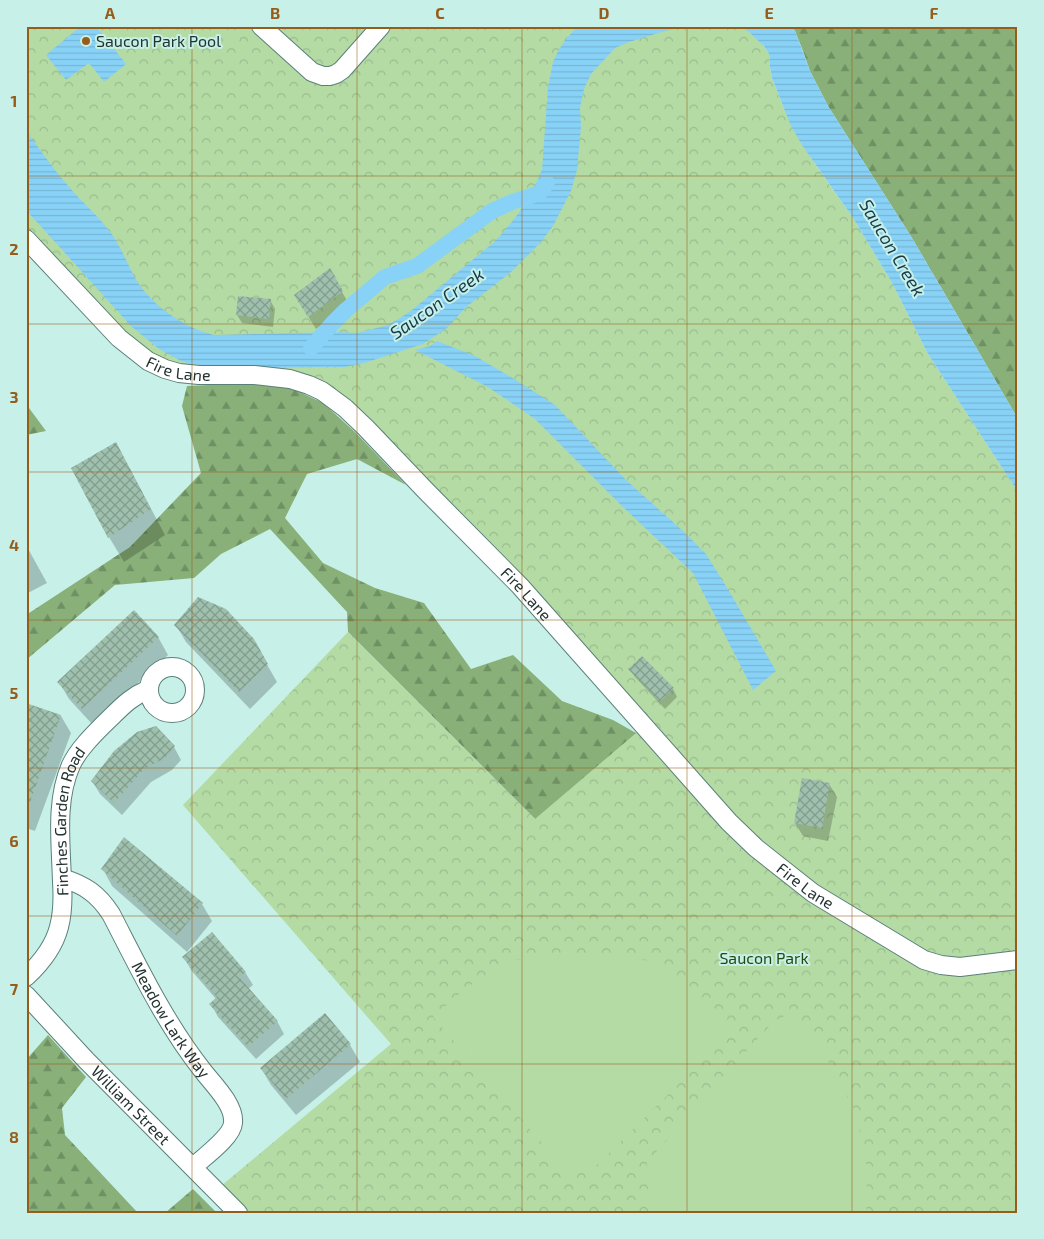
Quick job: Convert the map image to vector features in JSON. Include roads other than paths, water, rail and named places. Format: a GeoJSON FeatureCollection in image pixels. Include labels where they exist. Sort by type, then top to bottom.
{"type":"FeatureCollection","features":[{"type":"Feature","properties":{"kind":"street"},"geometry":{"type":"LineString","coordinates":[[261,26],[308,69],[324,76],[336,74],[342,70],[381,26]]}},
{"type":"Feature","properties":{"kind":"street","name":"Fire Lane"},"geometry":{"type":"LineString","coordinates":[[26,240],[119,338],[148,362],[178,373],[254,375],[290,379],[322,391],[345,408],[520,586],[729,822],[756,848],[813,893],[924,960],[941,965],[960,967],[1018,960]]}},
{"type":"Feature","properties":{"kind":"street","name":"Finches Garden Road"},"geometry":{"type":"LineString","coordinates":[[26,977],[48,952],[59,928],[63,900],[61,800],[72,764],[88,741],[123,705],[138,694],[149,689]]}},
{"type":"Feature","properties":{"kind":"street","name":"Meadow Lark Way"},"geometry":{"type":"LineString","coordinates":[[62,878],[86,888],[104,903],[169,1024],[231,1109],[233,1122],[228,1135],[193,1167]]}},
{"type":"Feature","properties":{"kind":"street","name":"William Street"},"geometry":{"type":"LineString","coordinates":[[26,995],[86,1060],[238,1213]]}},
{"type":"Feature","properties":{"kind":"water","name":"Saucon Park Pool"},"geometry":{"type":"Polygon","coordinates":[[[81,26],[96,26],[126,64],[104,82],[89,63],[66,80],[46,55],[81,26]]]}},
{"type":"Feature","properties":{"kind":"water","name":"Saucon Creek"},"geometry":{"type":"Polygon","coordinates":[[[578,26],[685,26],[629,42],[615,48],[591,74],[584,89],[580,108],[581,127],[577,170],[571,191],[553,226],[541,242],[510,273],[466,307],[447,328],[423,344],[364,363],[345,367],[227,368],[181,361],[159,349],[131,326],[26,210],[26,130],[64,181],[111,233],[135,278],[150,298],[169,314],[191,327],[214,335],[357,333],[388,325],[412,310],[493,243],[515,218],[527,200],[542,170],[548,87],[553,62],[566,39],[578,26]]]}},
{"type":"Feature","properties":{"kind":"water","name":"Saucon Creek"},"geometry":{"type":"Polygon","coordinates":[[[740,26],[792,26],[795,31],[810,71],[828,106],[912,238],[1018,419],[1018,492],[928,354],[891,281],[853,218],[791,126],[772,78],[769,54],[764,46],[740,26]]]}},
{"type":"Feature","properties":{"kind":"water"},"geometry":{"type":"Polygon","coordinates":[[[437,341],[475,356],[555,405],[627,481],[706,554],[776,671],[753,690],[693,573],[625,509],[535,419],[488,387],[415,350],[430,346],[437,341]]]}},
{"type":"Feature","properties":{"kind":"waterway"},"geometry":{"type":"LineString","coordinates":[[311,348],[346,310],[385,277],[417,266],[492,211],[540,193],[547,183]]}},
{"type":"Feature","properties":{"kind":"place","name":"Saucon Park Pool"},"geometry":{"type":"Point","coordinates":[86,41]}},
{"type":"Feature","properties":{"kind":"park label","name":"Saucon Park"},"geometry":{"type":"Point","coordinates":[764,958]}}]}
